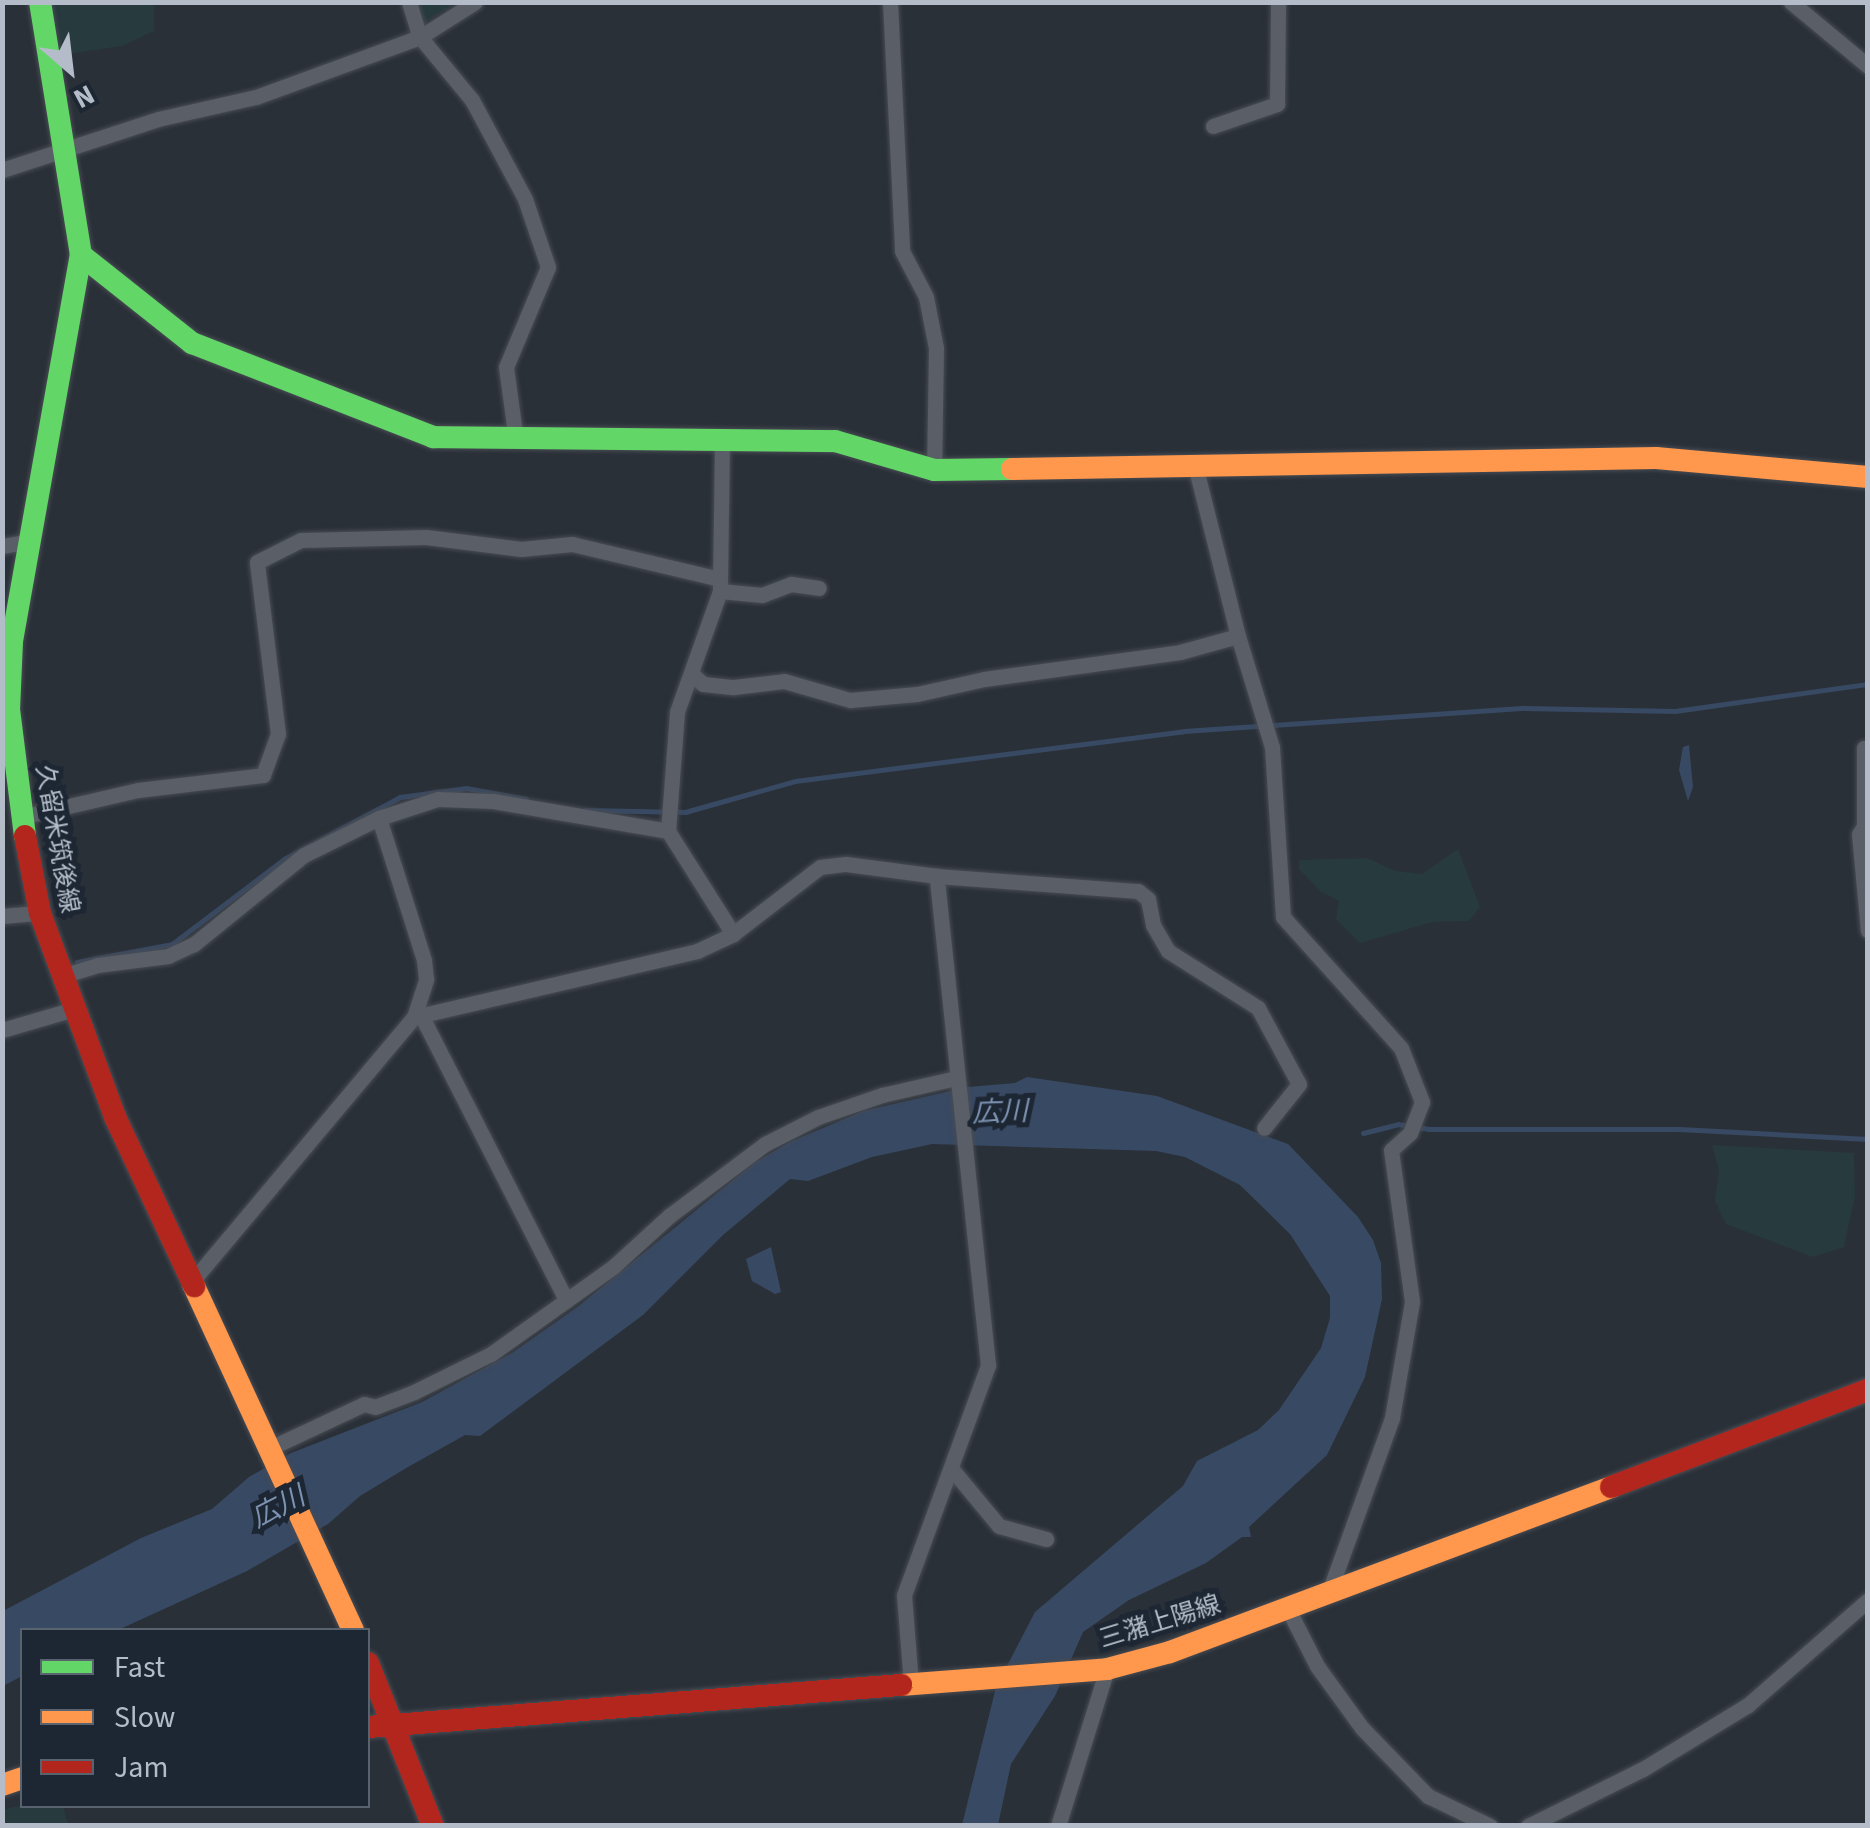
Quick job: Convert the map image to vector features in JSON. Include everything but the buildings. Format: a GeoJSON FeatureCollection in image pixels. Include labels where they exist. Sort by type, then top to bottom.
{"type":"FeatureCollection","features":[{"type":"Feature","properties":{"kind":"main road","name":"久留米筑後線"},"geometry":{"type":"LineString","coordinates":[[40,2],[81,256],[12,641],[9,710],[21,817],[40,913],[115,1118],[352,1628]]}},
{"type":"Feature","properties":{"kind":"main road"},"geometry":{"type":"LineString","coordinates":[[81,256],[192,344],[433,437],[835,441],[934,470],[1196,469],[1656,458],[1868,477]]}},
{"type":"Feature","properties":{"kind":"main road","name":"三潴上陽線"},"geometry":{"type":"LineString","coordinates":[[370,1727],[1097,1670],[1170,1652],[1328,1595],[1868,1390]]}},
{"type":"Feature","properties":{"kind":"main road"},"geometry":{"type":"LineString","coordinates":[[370,1666],[433,1826]]}},
{"type":"Feature","properties":{"kind":"street"},"geometry":{"type":"LineString","coordinates":[[409,2],[420,37],[472,100],[525,199],[548,267],[506,367],[516,440]]}},
{"type":"Feature","properties":{"kind":"street"},"geometry":{"type":"LineString","coordinates":[[2,170],[66,153],[158,119],[256,96],[420,37],[475,2]]}},
{"type":"Feature","properties":{"kind":"street"},"geometry":{"type":"LineString","coordinates":[[890,2],[902,252],[926,297],[936,348],[934,470]]}},
{"type":"Feature","properties":{"kind":"street"},"geometry":{"type":"LineString","coordinates":[[1213,126],[1277,104],[1278,2]]}},
{"type":"Feature","properties":{"kind":"street"},"geometry":{"type":"LineString","coordinates":[[1791,2],[1868,66]]}},
{"type":"Feature","properties":{"kind":"street"},"geometry":{"type":"LineString","coordinates":[[722,440],[720,585],[676,712],[668,832],[733,934]]}},
{"type":"Feature","properties":{"kind":"street"},"geometry":{"type":"LineString","coordinates":[[1196,469],[1238,636],[1272,748],[1283,917],[1401,1048],[1422,1102],[1410,1133],[1391,1150],[1412,1302],[1392,1418],[1328,1595]]}},
{"type":"Feature","properties":{"kind":"street"},"geometry":{"type":"LineString","coordinates":[[21,817],[138,790],[263,775],[278,734],[257,562],[301,540],[426,537],[521,548],[572,544],[762,595],[791,584],[819,588]]}},
{"type":"Feature","properties":{"kind":"street"},"geometry":{"type":"LineString","coordinates":[[2,546],[31,540]]}},
{"type":"Feature","properties":{"kind":"street"},"geometry":{"type":"LineString","coordinates":[[692,673],[703,684],[734,688],[784,681],[850,700],[917,694],[984,679],[1180,652],[1238,636]]}},
{"type":"Feature","properties":{"kind":"street"},"geometry":{"type":"LineString","coordinates":[[1868,748],[1864,748],[1864,826],[1859,834],[1868,932]]}},
{"type":"Feature","properties":{"kind":"street"},"geometry":{"type":"LineString","coordinates":[[62,976],[98,965],[168,956],[194,944],[304,855],[379,818],[438,799],[493,801],[668,832]]}},
{"type":"Feature","properties":{"kind":"street"},"geometry":{"type":"LineString","coordinates":[[190,1285],[418,1016],[426,979],[424,960],[379,818]]}},
{"type":"Feature","properties":{"kind":"street"},"geometry":{"type":"LineString","coordinates":[[418,1016],[697,950],[733,934],[820,867],[846,864],[937,876],[1048,881],[1138,891],[1148,898],[1153,925],[1162,943],[1258,1008],[1299,1084],[1264,1128]]}},
{"type":"Feature","properties":{"kind":"street"},"geometry":{"type":"LineString","coordinates":[[910,1684],[904,1595],[988,1366],[937,876]]}},
{"type":"Feature","properties":{"kind":"street"},"geometry":{"type":"LineString","coordinates":[[2,916],[40,913]]}},
{"type":"Feature","properties":{"kind":"street"},"geometry":{"type":"LineString","coordinates":[[2,1030],[74,1009]]}},
{"type":"Feature","properties":{"kind":"street"},"geometry":{"type":"LineString","coordinates":[[418,1016],[566,1300]]}},
{"type":"Feature","properties":{"kind":"street"},"geometry":{"type":"LineString","coordinates":[[270,1452],[364,1404],[376,1407],[414,1392],[490,1354],[566,1300],[764,1144],[818,1117],[866,1100],[956,1082]]}},
{"type":"Feature","properties":{"kind":"street"},"geometry":{"type":"LineString","coordinates":[[951,1468],[1000,1526],[1046,1539]]}},
{"type":"Feature","properties":{"kind":"street"},"geometry":{"type":"LineString","coordinates":[[1528,1826],[1643,1769],[1748,1705],[1868,1600]]}},
{"type":"Feature","properties":{"kind":"street"},"geometry":{"type":"LineString","coordinates":[[1288,1609],[1317,1666],[1362,1728],[1428,1796],[1490,1826]]}},
{"type":"Feature","properties":{"kind":"street"},"geometry":{"type":"LineString","coordinates":[[1058,1826],[1097,1670]]}},
{"type":"Feature","properties":{"kind":"green space"},"geometry":{"type":"Polygon","coordinates":[[[415,2],[456,3],[422,24],[415,2]]]}},
{"type":"Feature","properties":{"kind":"green space"},"geometry":{"type":"Polygon","coordinates":[[[49,3],[154,3],[154,31],[122,46],[61,55],[49,3]]]}},
{"type":"Feature","properties":{"kind":"green space"},"geometry":{"type":"Polygon","coordinates":[[[1458,849],[1480,907],[1469,921],[1432,922],[1360,943],[1336,919],[1339,901],[1320,891],[1299,869],[1299,860],[1367,858],[1395,871],[1422,874],[1458,849]]]}},
{"type":"Feature","properties":{"kind":"green space"},"geometry":{"type":"Polygon","coordinates":[[[1712,1145],[1854,1153],[1855,1196],[1844,1247],[1813,1257],[1726,1224],[1715,1201],[1719,1170],[1712,1145]]]}},
{"type":"Feature","properties":{"kind":"green space"},"geometry":{"type":"Polygon","coordinates":[[[20,1806],[64,1808],[68,1825],[3,1825],[3,1810],[20,1806]]]}},
{"type":"Feature","properties":{"kind":"water"},"geometry":{"type":"Polygon","coordinates":[[[1689,745],[1693,787],[1688,801],[1679,770],[1683,747],[1689,745]]]}},
{"type":"Feature","properties":{"kind":"water","name":"広川"},"geometry":{"type":"Polygon","coordinates":[[[1027,1077],[1157,1096],[1288,1144],[1358,1217],[1373,1240],[1381,1263],[1382,1299],[1365,1377],[1327,1455],[1249,1527],[1251,1537],[1242,1537],[1206,1563],[1129,1600],[1083,1632],[1055,1696],[1011,1764],[998,1825],[962,1825],[996,1687],[1035,1612],[1183,1486],[1197,1461],[1258,1430],[1279,1410],[1321,1348],[1330,1318],[1330,1296],[1290,1234],[1240,1185],[1185,1157],[1156,1151],[932,1144],[872,1157],[808,1181],[790,1179],[723,1235],[643,1315],[480,1436],[465,1435],[408,1467],[360,1496],[328,1524],[247,1571],[122,1628],[20,1628],[20,1677],[3,1686],[3,1611],[141,1538],[212,1509],[249,1477],[291,1453],[422,1402],[512,1353],[580,1305],[754,1163],[790,1142],[863,1111],[968,1087],[1015,1083],[1027,1077]]]}},
{"type":"Feature","properties":{"kind":"water"},"geometry":{"type":"Polygon","coordinates":[[[771,1247],[781,1292],[775,1294],[752,1281],[746,1259],[771,1247]]]}},
{"type":"Feature","properties":{"kind":"waterway"},"geometry":{"type":"LineString","coordinates":[[586,810],[685,812],[795,781],[1184,731],[1525,708],[1675,711],[1868,684]]}},
{"type":"Feature","properties":{"kind":"waterway"},"geometry":{"type":"LineString","coordinates":[[77,962],[172,944],[284,859],[400,797],[466,788],[526,799]]}},
{"type":"Feature","properties":{"kind":"waterway"},"geometry":{"type":"LineString","coordinates":[[1363,1133],[1398,1124],[1428,1129],[1679,1129],[1868,1139]]}},
{"type":"Feature","properties":{"kind":"traffic: fast"},"geometry":{"type":"LineString","coordinates":[[25,836],[9,710],[12,641],[81,255],[40,2]]}},
{"type":"Feature","properties":{"kind":"traffic: fast"},"geometry":{"type":"LineString","coordinates":[[81,255],[192,343],[433,437],[835,441],[934,470],[1012,469]]}},
{"type":"Feature","properties":{"kind":"traffic: slow"},"geometry":{"type":"LineString","coordinates":[[1012,469],[1656,458],[1868,477]]}},
{"type":"Feature","properties":{"kind":"traffic: slow"},"geometry":{"type":"LineString","coordinates":[[194,1286],[352,1628]]}},
{"type":"Feature","properties":{"kind":"traffic: slow"},"geometry":{"type":"LineString","coordinates":[[901,1685],[1107,1669],[1170,1652],[1611,1487]]}},
{"type":"Feature","properties":{"kind":"traffic: slow"},"geometry":{"type":"LineString","coordinates":[[2,1785],[20,1779]]}},
{"type":"Feature","properties":{"kind":"traffic: jam"},"geometry":{"type":"LineString","coordinates":[[25,836],[40,913],[115,1117],[194,1286]]}},
{"type":"Feature","properties":{"kind":"traffic: jam"},"geometry":{"type":"LineString","coordinates":[[1611,1487],[1868,1390]]}},
{"type":"Feature","properties":{"kind":"traffic: jam"},"geometry":{"type":"LineString","coordinates":[[370,1668],[433,1826]]}},
{"type":"Feature","properties":{"kind":"traffic: jam"},"geometry":{"type":"LineString","coordinates":[[370,1727],[901,1685]]}}]}
